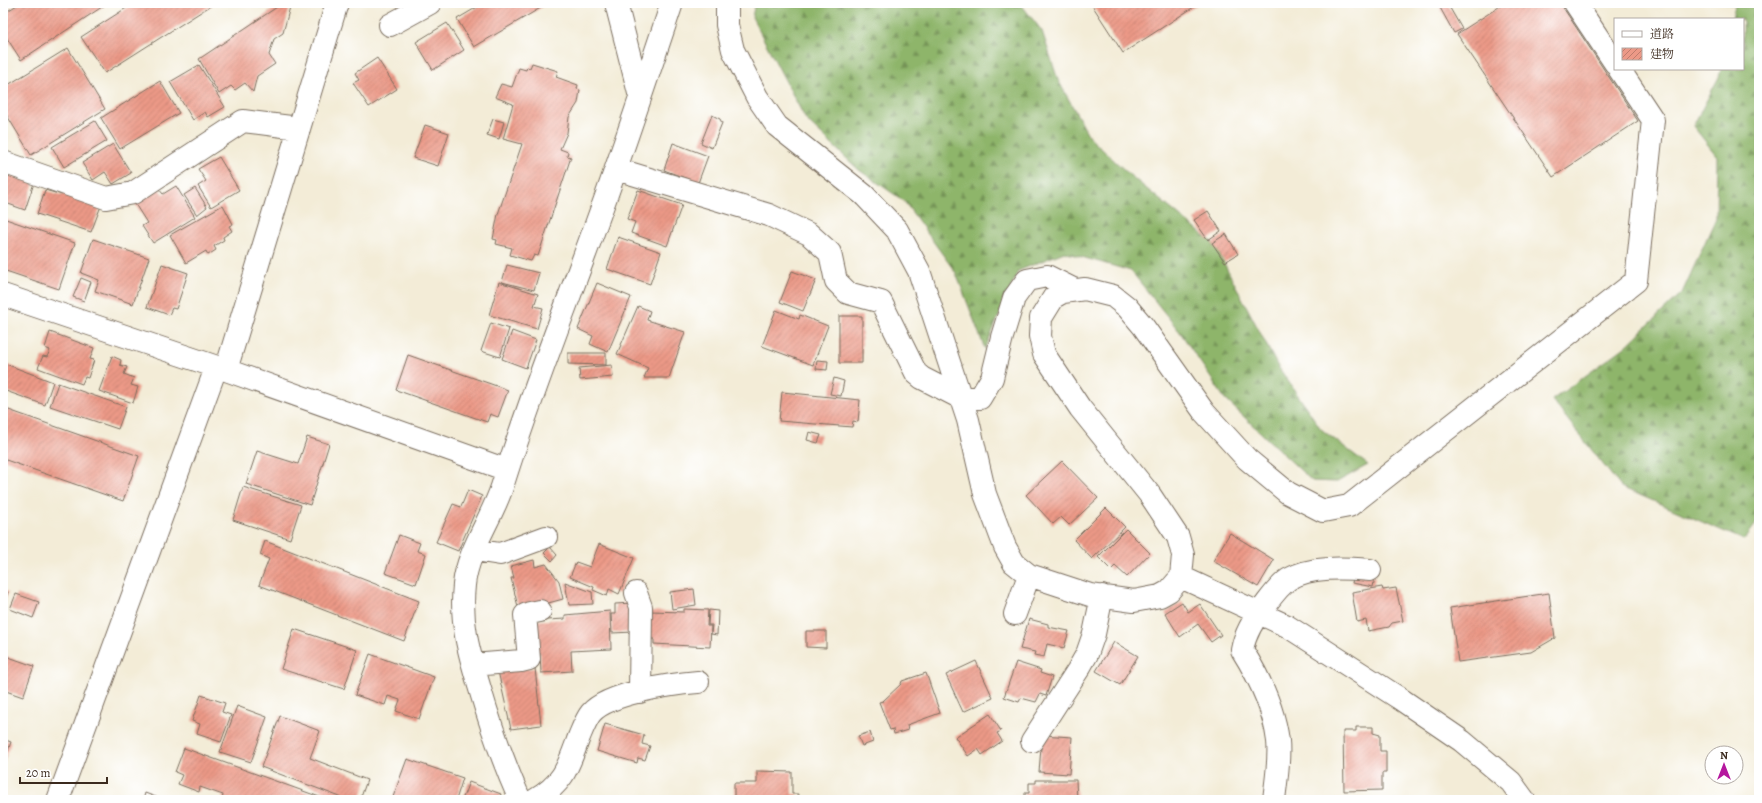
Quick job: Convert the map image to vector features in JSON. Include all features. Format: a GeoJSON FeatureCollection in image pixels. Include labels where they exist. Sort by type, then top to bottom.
{"type":"FeatureCollection","features":[{"type":"Feature","properties":{"kind":"street"},"geometry":{"type":"LineString","coordinates":[[58,800],[221,369],[299,128],[336,3]]}},
{"type":"Feature","properties":{"kind":"street"},"geometry":{"type":"LineString","coordinates":[[390,26],[430,3]]}},
{"type":"Feature","properties":{"kind":"street"},"geometry":{"type":"LineString","coordinates":[[616,3],[640,97]]}},
{"type":"Feature","properties":{"kind":"street"},"geometry":{"type":"LineString","coordinates":[[520,800],[505,766],[466,642],[463,619],[466,574],[475,550],[498,500],[530,402],[616,169],[672,3]]}},
{"type":"Feature","properties":{"kind":"street"},"geometry":{"type":"LineString","coordinates":[[727,3],[727,25],[733,50],[757,97],[777,126],[864,195],[897,230],[919,271],[961,398],[985,494],[1002,539],[1014,563],[1029,576],[1090,595],[1134,601],[1150,599],[1169,591],[1181,577],[1183,555],[1178,537],[1150,495],[1080,408],[1044,354],[1040,336],[1041,318],[1046,307],[1054,297],[1073,289],[1085,289],[1113,296],[1127,307],[1143,326],[1204,412],[1247,459],[1288,493],[1323,511],[1349,506],[1515,374],[1636,281],[1653,120],[1620,70]]}},
{"type":"Feature","properties":{"kind":"street"},"geometry":{"type":"LineString","coordinates":[[1575,3],[1614,62]]}},
{"type":"Feature","properties":{"kind":"street"},"geometry":{"type":"LineString","coordinates":[[3,162],[106,198],[133,193],[243,122],[299,128]]}},
{"type":"Feature","properties":{"kind":"street"},"geometry":{"type":"LineString","coordinates":[[616,169],[769,215],[809,234],[830,253],[836,281],[848,293],[881,302],[916,373],[922,378],[961,398],[980,398],[992,378],[1002,337],[1014,298],[1027,280],[1047,276],[1073,289]]}},
{"type":"Feature","properties":{"kind":"street"},"geometry":{"type":"LineString","coordinates":[[3,295],[221,369],[507,470]]}},
{"type":"Feature","properties":{"kind":"street"},"geometry":{"type":"LineString","coordinates":[[475,550],[500,554],[546,537]]}},
{"type":"Feature","properties":{"kind":"street"},"geometry":{"type":"LineString","coordinates":[[1274,800],[1278,742],[1272,713],[1255,670],[1242,650],[1244,641],[1258,612],[1288,580],[1301,574],[1319,570],[1348,568],[1370,570]]}},
{"type":"Feature","properties":{"kind":"street"},"geometry":{"type":"LineString","coordinates":[[1015,614],[1029,576]]}},
{"type":"Feature","properties":{"kind":"street"},"geometry":{"type":"LineString","coordinates":[[1181,577],[1287,626],[1399,698],[1462,741],[1511,782],[1524,800]]}},
{"type":"Feature","properties":{"kind":"street"},"geometry":{"type":"LineString","coordinates":[[636,593],[641,607],[640,692]]}},
{"type":"Feature","properties":{"kind":"street"},"geometry":{"type":"LineString","coordinates":[[1032,741],[1087,654],[1094,634],[1102,596]]}},
{"type":"Feature","properties":{"kind":"street"},"geometry":{"type":"LineString","coordinates":[[473,665],[529,659],[525,616],[530,613],[540,611]]}},
{"type":"Feature","properties":{"kind":"street"},"geometry":{"type":"LineString","coordinates":[[535,800],[550,792],[566,773],[582,730],[592,712],[607,702],[640,692],[698,682]]}},
{"type":"Feature","properties":{"kind":"green space"},"geometry":{"type":"Polygon","coordinates":[[[755,3],[1020,3],[1042,31],[1058,80],[1090,138],[1131,176],[1214,244],[1277,365],[1321,429],[1368,465],[1337,482],[1312,481],[1225,399],[1180,332],[1131,271],[1064,252],[1018,271],[985,349],[956,273],[904,201],[859,170],[806,120],[752,17],[755,3]]]}},
{"type":"Feature","properties":{"kind":"green space"},"geometry":{"type":"Polygon","coordinates":[[[1726,3],[1759,3],[1759,520],[1744,540],[1621,487],[1552,400],[1625,347],[1682,293],[1716,218],[1717,156],[1693,126],[1719,77],[1721,70],[1744,70],[1744,18],[1732,18],[1735,5],[1726,3]]]}},
{"type":"Feature","properties":{"kind":"building"},"geometry":{"type":"Polygon","coordinates":[[[20,3],[108,3],[21,60],[3,32],[3,14],[20,3]]]}},
{"type":"Feature","properties":{"kind":"building"},"geometry":{"type":"Polygon","coordinates":[[[134,3],[215,3],[105,73],[81,37],[134,3]]]}},
{"type":"Feature","properties":{"kind":"building"},"geometry":{"type":"Polygon","coordinates":[[[283,3],[291,3],[283,33],[274,39],[269,55],[275,64],[257,76],[253,92],[245,83],[235,90],[231,86],[219,94],[199,59],[283,3]]]}},
{"type":"Feature","properties":{"kind":"building"},"geometry":{"type":"Polygon","coordinates":[[[484,3],[549,3],[474,47],[457,19],[484,3]]]}},
{"type":"Feature","properties":{"kind":"building"},"geometry":{"type":"Polygon","coordinates":[[[1095,3],[1200,3],[1123,53],[1092,5],[1095,3]]]}},
{"type":"Feature","properties":{"kind":"building"},"geometry":{"type":"Polygon","coordinates":[[[1447,3],[1462,29],[1454,33],[1438,4],[1447,3]]]}},
{"type":"Feature","properties":{"kind":"building"},"geometry":{"type":"Polygon","coordinates":[[[1505,3],[1560,3],[1638,121],[1553,177],[1457,34],[1505,3]]]}},
{"type":"Feature","properties":{"kind":"building"},"geometry":{"type":"Polygon","coordinates":[[[447,23],[464,50],[433,70],[416,42],[447,23]]]}},
{"type":"Feature","properties":{"kind":"building"},"geometry":{"type":"Polygon","coordinates":[[[68,48],[105,109],[31,155],[3,109],[3,88],[68,48]]]}},
{"type":"Feature","properties":{"kind":"building"},"geometry":{"type":"Polygon","coordinates":[[[377,58],[397,89],[369,107],[353,83],[359,80],[355,73],[377,58]]]}},
{"type":"Feature","properties":{"kind":"building"},"geometry":{"type":"Polygon","coordinates":[[[532,63],[558,71],[556,77],[578,85],[577,89],[580,90],[578,103],[569,117],[567,133],[560,149],[568,152],[567,156],[571,157],[538,256],[534,255],[531,261],[510,255],[512,248],[496,244],[497,240],[493,239],[498,214],[522,144],[503,139],[513,104],[495,97],[501,84],[512,87],[519,68],[526,70],[527,67],[530,68],[532,63]]]}},
{"type":"Feature","properties":{"kind":"building"},"geometry":{"type":"Polygon","coordinates":[[[199,65],[225,107],[208,117],[205,112],[193,120],[170,82],[199,65]]]}},
{"type":"Feature","properties":{"kind":"building"},"geometry":{"type":"Polygon","coordinates":[[[160,81],[179,113],[120,149],[101,118],[160,81]]]}},
{"type":"Feature","properties":{"kind":"building"},"geometry":{"type":"Polygon","coordinates":[[[712,115],[720,119],[722,123],[712,148],[701,143],[712,115]]]}},
{"type":"Feature","properties":{"kind":"building"},"geometry":{"type":"Polygon","coordinates":[[[493,119],[504,122],[499,139],[487,135],[493,119]]]}},
{"type":"Feature","properties":{"kind":"building"},"geometry":{"type":"Polygon","coordinates":[[[95,121],[107,141],[64,167],[52,147],[95,121]]]}},
{"type":"Feature","properties":{"kind":"building"},"geometry":{"type":"Polygon","coordinates":[[[425,125],[449,133],[438,166],[413,158],[425,125]]]}},
{"type":"Feature","properties":{"kind":"building"},"geometry":{"type":"Polygon","coordinates":[[[673,143],[708,156],[698,183],[664,170],[673,143]]]}},
{"type":"Feature","properties":{"kind":"building"},"geometry":{"type":"Polygon","coordinates":[[[113,144],[131,173],[113,184],[105,172],[93,180],[82,163],[113,144]]]}},
{"type":"Feature","properties":{"kind":"building"},"geometry":{"type":"Polygon","coordinates":[[[219,157],[239,190],[211,207],[198,186],[206,181],[198,169],[219,157]]]}},
{"type":"Feature","properties":{"kind":"building"},"geometry":{"type":"Polygon","coordinates":[[[3,172],[34,183],[25,210],[3,202],[3,172]]]}},
{"type":"Feature","properties":{"kind":"building"},"geometry":{"type":"Polygon","coordinates":[[[176,186],[195,217],[153,243],[142,226],[147,223],[135,204],[159,189],[163,194],[176,186]]]}},
{"type":"Feature","properties":{"kind":"building"},"geometry":{"type":"Polygon","coordinates":[[[195,188],[207,207],[197,215],[184,195],[195,188]]]}},
{"type":"Feature","properties":{"kind":"building"},"geometry":{"type":"Polygon","coordinates":[[[45,190],[62,195],[63,193],[101,206],[91,232],[37,214],[45,190]]]}},
{"type":"Feature","properties":{"kind":"building"},"geometry":{"type":"Polygon","coordinates":[[[638,190],[682,205],[667,246],[631,233],[635,222],[627,219],[638,190]]]}},
{"type":"Feature","properties":{"kind":"building"},"geometry":{"type":"Polygon","coordinates":[[[223,205],[233,224],[229,226],[232,231],[223,237],[224,240],[214,246],[216,250],[208,255],[206,251],[186,263],[170,235],[223,205]]]}},
{"type":"Feature","properties":{"kind":"building"},"geometry":{"type":"Polygon","coordinates":[[[1208,211],[1221,231],[1208,240],[1194,220],[1208,211]]]}},
{"type":"Feature","properties":{"kind":"building"},"geometry":{"type":"Polygon","coordinates":[[[3,218],[75,243],[59,289],[3,270],[3,218]]]}},
{"type":"Feature","properties":{"kind":"building"},"geometry":{"type":"Polygon","coordinates":[[[1226,234],[1238,254],[1225,262],[1212,243],[1226,234]]]}},
{"type":"Feature","properties":{"kind":"building"},"geometry":{"type":"Polygon","coordinates":[[[618,237],[661,252],[650,284],[607,269],[618,237]]]}},
{"type":"Feature","properties":{"kind":"building"},"geometry":{"type":"Polygon","coordinates":[[[93,239],[149,258],[133,304],[95,291],[99,280],[81,273],[93,239]]]}},
{"type":"Feature","properties":{"kind":"building"},"geometry":{"type":"Polygon","coordinates":[[[162,264],[188,273],[176,309],[172,308],[169,315],[147,307],[162,264]]]}},
{"type":"Feature","properties":{"kind":"building"},"geometry":{"type":"Polygon","coordinates":[[[507,265],[539,273],[534,290],[502,282],[507,265]]]}},
{"type":"Feature","properties":{"kind":"building"},"geometry":{"type":"Polygon","coordinates":[[[792,271],[816,280],[803,311],[780,302],[792,271]]]}},
{"type":"Feature","properties":{"kind":"building"},"geometry":{"type":"Polygon","coordinates":[[[81,278],[91,282],[84,301],[73,297],[81,278]]]}},
{"type":"Feature","properties":{"kind":"building"},"geometry":{"type":"Polygon","coordinates":[[[499,282],[538,294],[534,306],[543,308],[537,329],[489,315],[499,282]]]}},
{"type":"Feature","properties":{"kind":"building"},"geometry":{"type":"Polygon","coordinates":[[[597,283],[631,297],[608,352],[590,344],[593,336],[578,329],[597,283]]]}},
{"type":"Feature","properties":{"kind":"building"},"geometry":{"type":"Polygon","coordinates":[[[638,306],[650,311],[647,320],[685,332],[669,378],[644,378],[648,368],[617,354],[638,306]]]}},
{"type":"Feature","properties":{"kind":"building"},"geometry":{"type":"Polygon","coordinates":[[[776,310],[799,319],[800,315],[828,326],[813,365],[762,346],[776,310]]]}},
{"type":"Feature","properties":{"kind":"building"},"geometry":{"type":"Polygon","coordinates":[[[839,316],[862,316],[862,363],[839,363],[839,316]]]}},
{"type":"Feature","properties":{"kind":"building"},"geometry":{"type":"Polygon","coordinates":[[[491,323],[509,329],[500,357],[481,351],[491,323]]]}},
{"type":"Feature","properties":{"kind":"building"},"geometry":{"type":"Polygon","coordinates":[[[512,331],[536,340],[526,368],[502,359],[512,331]]]}},
{"type":"Feature","properties":{"kind":"building"},"geometry":{"type":"Polygon","coordinates":[[[50,332],[94,348],[90,359],[94,360],[88,378],[85,377],[82,384],[38,368],[43,356],[47,357],[50,350],[45,348],[50,332]]]}},
{"type":"Feature","properties":{"kind":"building"},"geometry":{"type":"Polygon","coordinates":[[[568,353],[606,353],[606,365],[568,364],[568,353]]]}},
{"type":"Feature","properties":{"kind":"building"},"geometry":{"type":"Polygon","coordinates":[[[408,355],[508,390],[498,417],[490,414],[487,422],[396,390],[408,355]]]}},
{"type":"Feature","properties":{"kind":"building"},"geometry":{"type":"Polygon","coordinates":[[[112,356],[121,360],[120,365],[127,367],[124,374],[134,378],[131,385],[138,387],[133,403],[99,391],[112,356]]]}},
{"type":"Feature","properties":{"kind":"building"},"geometry":{"type":"Polygon","coordinates":[[[817,360],[828,361],[827,370],[816,369],[817,360]]]}},
{"type":"Feature","properties":{"kind":"building"},"geometry":{"type":"Polygon","coordinates":[[[3,363],[53,382],[45,405],[3,390],[3,363]]]}},
{"type":"Feature","properties":{"kind":"building"},"geometry":{"type":"Polygon","coordinates":[[[612,365],[613,377],[580,380],[579,368],[612,365]]]}},
{"type":"Feature","properties":{"kind":"building"},"geometry":{"type":"Polygon","coordinates":[[[834,378],[844,381],[841,396],[830,394],[834,378]]]}},
{"type":"Feature","properties":{"kind":"building"},"geometry":{"type":"Polygon","coordinates":[[[58,383],[126,407],[118,429],[50,406],[58,383]]]}},
{"type":"Feature","properties":{"kind":"building"},"geometry":{"type":"Polygon","coordinates":[[[782,392],[860,400],[858,422],[853,421],[852,427],[779,421],[782,392]]]}},
{"type":"Feature","properties":{"kind":"building"},"geometry":{"type":"Polygon","coordinates":[[[3,408],[139,456],[123,501],[3,459],[3,408]]]}},
{"type":"Feature","properties":{"kind":"building"},"geometry":{"type":"Polygon","coordinates":[[[809,432],[821,435],[818,443],[807,440],[809,432]]]}},
{"type":"Feature","properties":{"kind":"building"},"geometry":{"type":"Polygon","coordinates":[[[307,437],[329,444],[310,505],[246,484],[257,451],[298,464],[307,437]]]}},
{"type":"Feature","properties":{"kind":"building"},"geometry":{"type":"Polygon","coordinates":[[[1062,461],[1098,498],[1069,525],[1061,517],[1053,524],[1026,495],[1062,461]]]}},
{"type":"Feature","properties":{"kind":"building"},"geometry":{"type":"Polygon","coordinates":[[[243,487],[301,505],[290,539],[233,520],[243,487]]]}},
{"type":"Feature","properties":{"kind":"building"},"geometry":{"type":"Polygon","coordinates":[[[468,490],[482,496],[458,551],[436,542],[453,504],[461,507],[468,490]]]}},
{"type":"Feature","properties":{"kind":"building"},"geometry":{"type":"Polygon","coordinates":[[[1106,508],[1125,527],[1092,559],[1074,540],[1106,508]]]}},
{"type":"Feature","properties":{"kind":"building"},"geometry":{"type":"Polygon","coordinates":[[[1126,529],[1150,553],[1127,577],[1115,566],[1111,570],[1098,557],[1126,529]]]}},
{"type":"Feature","properties":{"kind":"building"},"geometry":{"type":"Polygon","coordinates":[[[1230,533],[1274,560],[1258,587],[1213,561],[1230,533]]]}},
{"type":"Feature","properties":{"kind":"building"},"geometry":{"type":"Polygon","coordinates":[[[399,535],[420,543],[417,551],[426,554],[416,584],[385,573],[399,535]]]}},
{"type":"Feature","properties":{"kind":"building"},"geometry":{"type":"Polygon","coordinates":[[[265,541],[419,601],[404,641],[259,585],[269,559],[260,555],[265,541]]]}},
{"type":"Feature","properties":{"kind":"building"},"geometry":{"type":"Polygon","coordinates":[[[599,544],[634,558],[619,594],[609,589],[607,596],[593,590],[594,587],[570,577],[576,562],[590,567],[599,544]]]}},
{"type":"Feature","properties":{"kind":"building"},"geometry":{"type":"Polygon","coordinates":[[[550,547],[557,555],[552,561],[544,553],[550,547]]]}},
{"type":"Feature","properties":{"kind":"building"},"geometry":{"type":"Polygon","coordinates":[[[534,560],[535,567],[546,564],[559,581],[563,599],[519,611],[511,578],[514,578],[511,566],[534,560]]]}},
{"type":"Feature","properties":{"kind":"building"},"geometry":{"type":"Polygon","coordinates":[[[1354,573],[1375,577],[1373,587],[1352,583],[1354,573]]]}},
{"type":"Feature","properties":{"kind":"building"},"geometry":{"type":"Polygon","coordinates":[[[565,582],[592,592],[593,604],[569,605],[565,582]]]}},
{"type":"Feature","properties":{"kind":"building"},"geometry":{"type":"Polygon","coordinates":[[[1382,587],[1383,590],[1396,588],[1403,621],[1392,623],[1389,627],[1368,631],[1366,620],[1357,622],[1352,592],[1382,587]]]}},
{"type":"Feature","properties":{"kind":"building"},"geometry":{"type":"Polygon","coordinates":[[[694,589],[696,605],[672,609],[670,592],[694,589]]]}},
{"type":"Feature","properties":{"kind":"building"},"geometry":{"type":"Polygon","coordinates":[[[3,590],[8,592],[3,606],[3,590]]]}},
{"type":"Feature","properties":{"kind":"building"},"geometry":{"type":"Polygon","coordinates":[[[1549,593],[1555,638],[1531,652],[1458,662],[1450,608],[1549,593]]]}},
{"type":"Feature","properties":{"kind":"building"},"geometry":{"type":"Polygon","coordinates":[[[16,594],[39,602],[33,618],[10,609],[16,594]]]}},
{"type":"Feature","properties":{"kind":"building"},"geometry":{"type":"Polygon","coordinates":[[[1182,602],[1188,612],[1200,604],[1221,635],[1211,642],[1198,624],[1180,637],[1165,613],[1182,602]]]}},
{"type":"Feature","properties":{"kind":"building"},"geometry":{"type":"Polygon","coordinates":[[[633,603],[634,632],[612,633],[611,614],[615,614],[615,604],[633,603]]]}},
{"type":"Feature","properties":{"kind":"building"},"geometry":{"type":"Polygon","coordinates":[[[684,609],[708,610],[707,626],[711,626],[710,647],[654,644],[654,639],[648,639],[650,611],[684,612],[684,609]]]}},
{"type":"Feature","properties":{"kind":"building"},"geometry":{"type":"Polygon","coordinates":[[[709,610],[718,611],[717,635],[711,634],[712,625],[708,625],[709,610]]]}},
{"type":"Feature","properties":{"kind":"building"},"geometry":{"type":"Polygon","coordinates":[[[610,611],[611,649],[571,651],[572,671],[541,673],[540,653],[531,653],[530,621],[565,619],[565,615],[610,611]]]}},
{"type":"Feature","properties":{"kind":"building"},"geometry":{"type":"Polygon","coordinates":[[[1029,619],[1048,624],[1048,627],[1069,631],[1064,648],[1047,644],[1044,657],[1034,655],[1035,652],[1020,649],[1029,619]]]}},
{"type":"Feature","properties":{"kind":"building"},"geometry":{"type":"Polygon","coordinates":[[[294,629],[357,650],[344,689],[281,669],[294,629]]]}},
{"type":"Feature","properties":{"kind":"building"},"geometry":{"type":"Polygon","coordinates":[[[806,631],[826,631],[826,648],[806,647],[806,631]]]}},
{"type":"Feature","properties":{"kind":"building"},"geometry":{"type":"Polygon","coordinates":[[[1114,642],[1138,656],[1120,685],[1096,671],[1114,642]]]}},
{"type":"Feature","properties":{"kind":"building"},"geometry":{"type":"Polygon","coordinates":[[[370,654],[434,677],[419,719],[396,711],[400,700],[388,696],[385,705],[355,695],[370,654]]]}},
{"type":"Feature","properties":{"kind":"building"},"geometry":{"type":"Polygon","coordinates":[[[3,655],[34,666],[23,697],[3,690],[3,655]]]}},
{"type":"Feature","properties":{"kind":"building"},"geometry":{"type":"Polygon","coordinates":[[[976,661],[993,698],[963,712],[946,675],[976,661]]]}},
{"type":"Feature","properties":{"kind":"building"},"geometry":{"type":"Polygon","coordinates":[[[1016,662],[1041,670],[1040,673],[1052,677],[1046,696],[1040,694],[1036,702],[1021,698],[1019,702],[1004,697],[1016,662]]]}},
{"type":"Feature","properties":{"kind":"building"},"geometry":{"type":"Polygon","coordinates":[[[535,668],[541,725],[511,729],[498,671],[535,668]]]}},
{"type":"Feature","properties":{"kind":"building"},"geometry":{"type":"Polygon","coordinates":[[[926,673],[940,713],[907,725],[908,730],[894,734],[893,729],[890,730],[879,702],[883,701],[901,684],[902,681],[926,673]]]}},
{"type":"Feature","properties":{"kind":"building"},"geometry":{"type":"Polygon","coordinates":[[[201,695],[225,703],[222,712],[231,715],[221,742],[197,734],[200,724],[192,721],[201,695]]]}},
{"type":"Feature","properties":{"kind":"building"},"geometry":{"type":"Polygon","coordinates":[[[237,706],[267,717],[251,762],[220,752],[237,706]]]}},
{"type":"Feature","properties":{"kind":"building"},"geometry":{"type":"Polygon","coordinates":[[[990,714],[1001,731],[997,733],[1002,741],[982,755],[978,749],[968,756],[955,737],[990,714]]]}},
{"type":"Feature","properties":{"kind":"building"},"geometry":{"type":"Polygon","coordinates":[[[280,716],[320,731],[310,758],[367,780],[360,800],[348,800],[261,767],[280,716]]]}},
{"type":"Feature","properties":{"kind":"building"},"geometry":{"type":"Polygon","coordinates":[[[605,724],[644,735],[642,744],[650,746],[645,760],[638,758],[637,763],[597,751],[605,724]]]}},
{"type":"Feature","properties":{"kind":"building"},"geometry":{"type":"Polygon","coordinates":[[[1356,727],[1373,727],[1373,733],[1380,735],[1380,751],[1386,751],[1386,773],[1382,773],[1382,790],[1344,791],[1343,731],[1356,731],[1356,727]]]}},
{"type":"Feature","properties":{"kind":"building"},"geometry":{"type":"Polygon","coordinates":[[[870,732],[873,742],[862,746],[858,736],[870,732]]]}},
{"type":"Feature","properties":{"kind":"building"},"geometry":{"type":"Polygon","coordinates":[[[1042,735],[1072,737],[1069,774],[1039,772],[1042,735]]]}},
{"type":"Feature","properties":{"kind":"building"},"geometry":{"type":"Polygon","coordinates":[[[3,739],[11,742],[3,765],[3,739]]]}},
{"type":"Feature","properties":{"kind":"building"},"geometry":{"type":"Polygon","coordinates":[[[184,748],[328,800],[222,800],[223,795],[200,787],[199,792],[178,784],[182,775],[175,772],[184,748]]]}},
{"type":"Feature","properties":{"kind":"building"},"geometry":{"type":"Polygon","coordinates":[[[407,759],[463,778],[456,800],[401,800],[393,797],[407,759]]]}},
{"type":"Feature","properties":{"kind":"building"},"geometry":{"type":"Polygon","coordinates":[[[757,771],[792,772],[792,794],[798,794],[798,800],[734,800],[734,783],[757,783],[757,771]]]}},
{"type":"Feature","properties":{"kind":"building"},"geometry":{"type":"Polygon","coordinates":[[[1036,780],[1076,780],[1077,800],[1025,800],[1025,793],[1029,793],[1029,783],[1036,783],[1036,780]]]}},
{"type":"Feature","properties":{"kind":"building"},"geometry":{"type":"Polygon","coordinates":[[[469,782],[501,794],[499,800],[462,800],[469,782]]]}},
{"type":"Feature","properties":{"kind":"building"},"geometry":{"type":"Polygon","coordinates":[[[145,793],[164,800],[143,800],[145,793]]]}}]}
